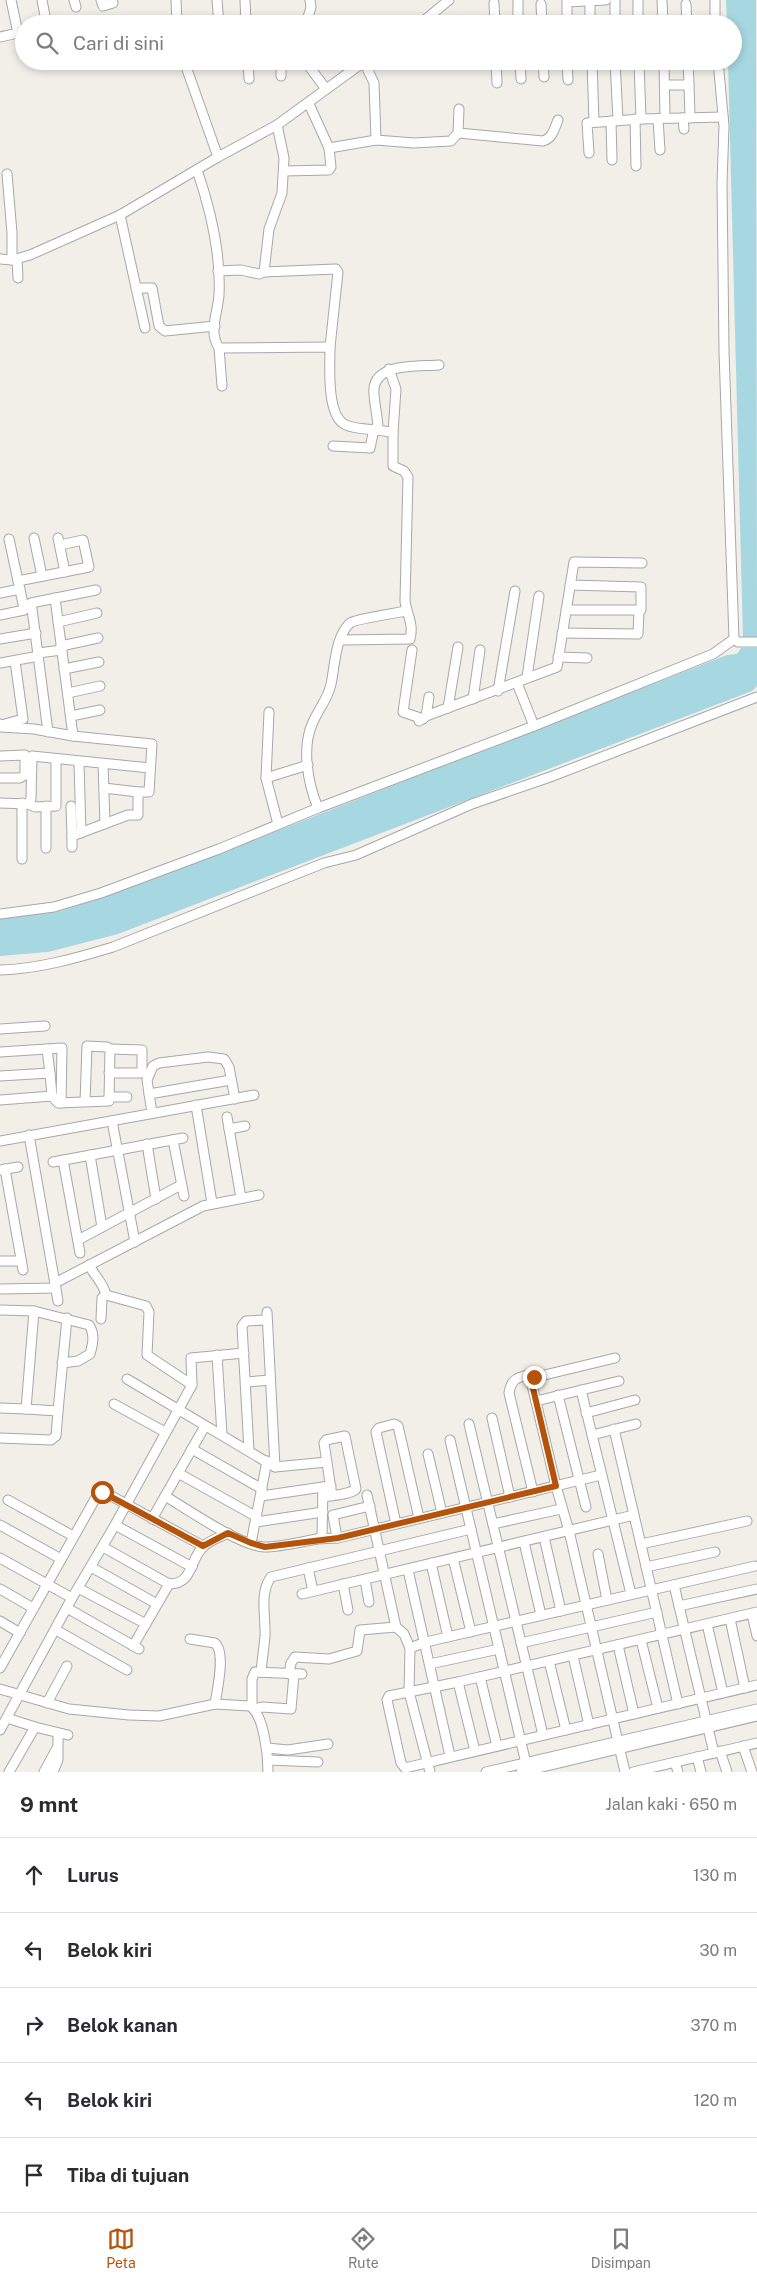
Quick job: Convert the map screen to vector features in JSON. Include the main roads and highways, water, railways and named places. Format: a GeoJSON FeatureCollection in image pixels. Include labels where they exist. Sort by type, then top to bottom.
{"type":"FeatureCollection","features":[{"type":"Feature","properties":{"kind":"water"},"geometry":{"type":"Polygon","coordinates":[[[726,0],[756,0],[757,639],[743,639],[728,70],[742,70],[742,15],[727,15],[726,0]]]}},
{"type":"Feature","properties":{"kind":"water"},"geometry":{"type":"Polygon","coordinates":[[[741,648],[757,648],[757,686],[752,691],[118,934],[48,952],[0,956],[0,919],[61,911],[143,883],[727,655],[737,654],[741,648]]]}}]}
